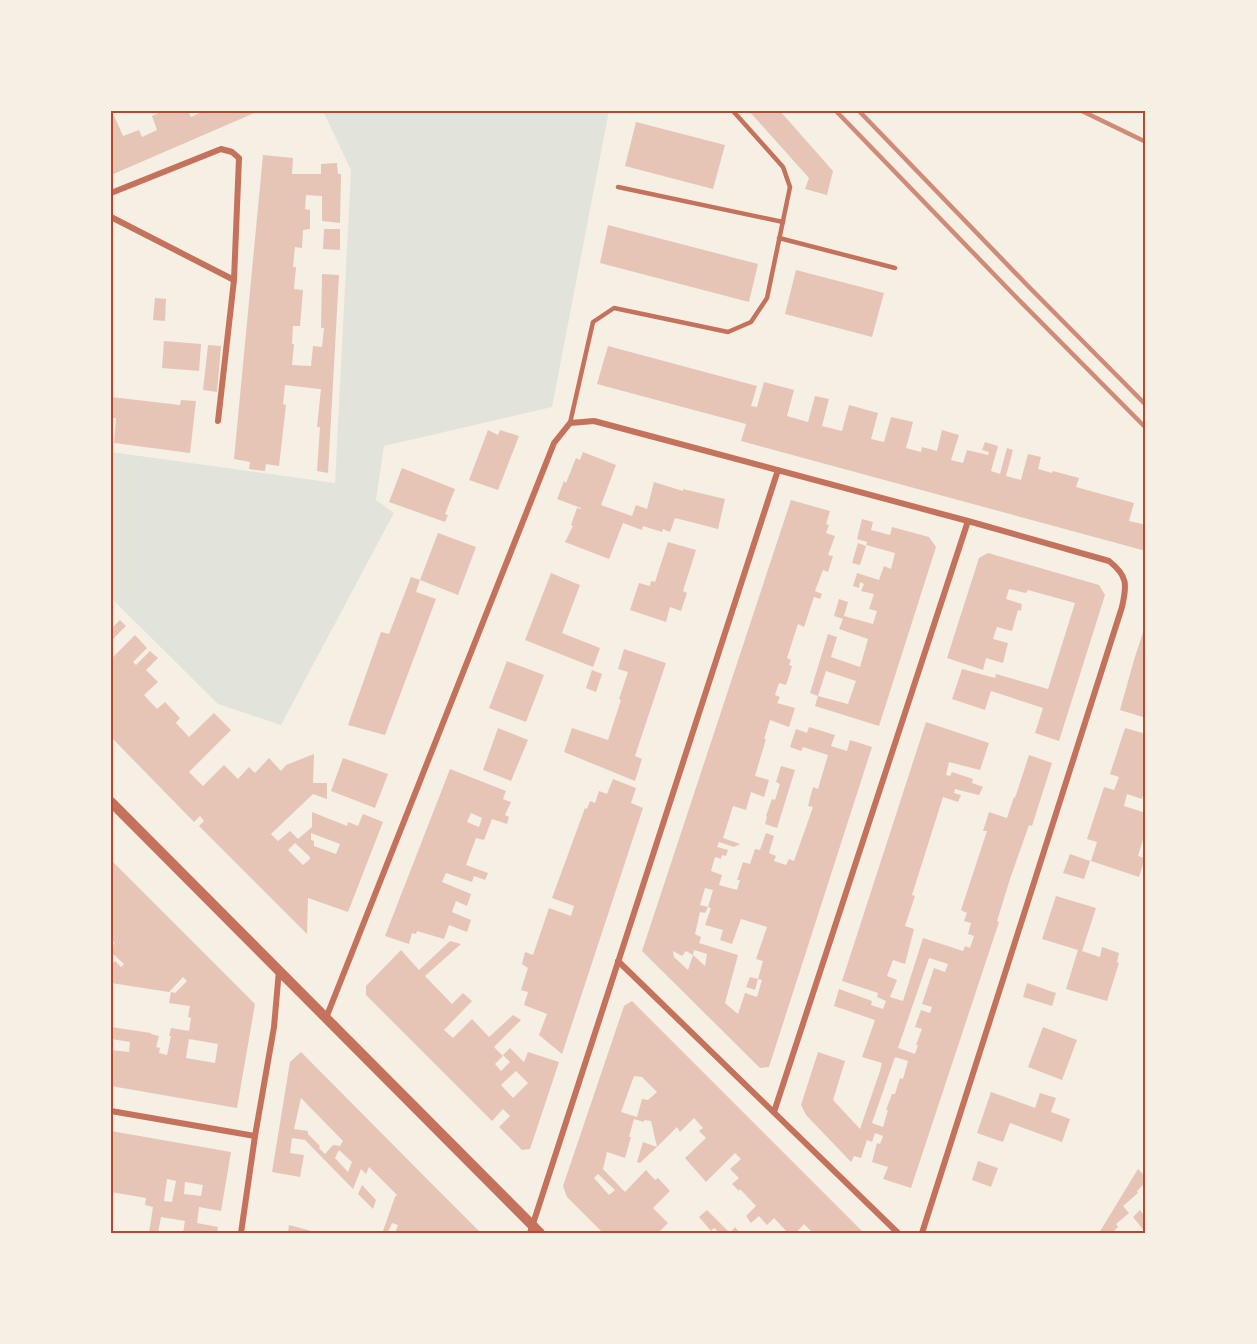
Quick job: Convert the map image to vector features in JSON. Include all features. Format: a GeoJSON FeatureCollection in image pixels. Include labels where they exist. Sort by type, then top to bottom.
{"type":"FeatureCollection","features":[{"type":"Feature","properties":{"kind":"street"},"geometry":{"type":"LineString","coordinates":[[111,193],[221,149],[232,152],[239,158],[234,280],[218,422]]}},
{"type":"Feature","properties":{"kind":"street"},"geometry":{"type":"LineString","coordinates":[[111,217],[234,280]]}},
{"type":"Feature","properties":{"kind":"street"},"geometry":{"type":"LineString","coordinates":[[326,1018],[554,443],[570,423],[594,421],[1109,561],[1119,569],[1124,577],[1126,588],[1122,607],[922,1233]]}},
{"type":"Feature","properties":{"kind":"street"},"geometry":{"type":"LineString","coordinates":[[111,802],[534,1230],[618,962],[778,470]]}},
{"type":"Feature","properties":{"kind":"street"},"geometry":{"type":"LineString","coordinates":[[774,1112],[968,521]]}},
{"type":"Feature","properties":{"kind":"street"},"geometry":{"type":"LineString","coordinates":[[618,962],[898,1233]]}},
{"type":"Feature","properties":{"kind":"street"},"geometry":{"type":"LineString","coordinates":[[241,1233],[274,1027],[279,970]]}},
{"type":"Feature","properties":{"kind":"street"},"geometry":{"type":"LineString","coordinates":[[111,1111],[255,1136]]}},
{"type":"Feature","properties":{"kind":"lane"},"geometry":{"type":"LineString","coordinates":[[570,423],[593,322],[614,308],[728,332],[751,322],[767,298],[790,187],[783,167],[734,111]]}},
{"type":"Feature","properties":{"kind":"lane"},"geometry":{"type":"LineString","coordinates":[[618,187],[783,222]]}},
{"type":"Feature","properties":{"kind":"lane"},"geometry":{"type":"LineString","coordinates":[[779,238],[895,268]]}},
{"type":"Feature","properties":{"kind":"shaded area"},"geometry":{"type":"Polygon","coordinates":[[[323,111],[609,111],[552,407],[384,446],[376,500],[394,513],[281,725],[218,704],[111,598],[111,452],[335,483],[351,170],[323,111]]]}},
{"type":"Feature","properties":{"kind":"building"},"geometry":{"type":"Polygon","coordinates":[[[111,111],[118,111],[113,113],[123,136],[139,130],[142,137],[157,130],[152,116],[159,113],[158,111],[188,111],[191,117],[204,111],[259,111],[111,175],[111,111]]]}},
{"type":"Feature","properties":{"kind":"building"},"geometry":{"type":"Polygon","coordinates":[[[749,111],[780,111],[833,171],[827,195],[805,189],[809,178],[749,111]]]}},
{"type":"Feature","properties":{"kind":"building"},"geometry":{"type":"Polygon","coordinates":[[[636,122],[725,145],[713,189],[625,166],[636,122]]]}},
{"type":"Feature","properties":{"kind":"building"},"geometry":{"type":"Polygon","coordinates":[[[263,155],[293,158],[292,174],[321,174],[321,164],[337,163],[338,174],[341,174],[340,223],[322,221],[322,196],[306,195],[305,209],[310,210],[310,229],[303,230],[302,248],[295,247],[293,267],[296,267],[294,289],[303,290],[300,326],[293,326],[292,365],[311,366],[313,346],[322,347],[324,328],[321,328],[322,274],[339,275],[328,473],[317,471],[320,427],[317,427],[321,389],[285,385],[283,404],[286,405],[279,466],[266,464],[265,471],[249,469],[250,462],[234,459],[263,155]]]}},
{"type":"Feature","properties":{"kind":"building"},"geometry":{"type":"Polygon","coordinates":[[[608,225],[758,264],[749,302],[600,263],[608,225]]]}},
{"type":"Feature","properties":{"kind":"building"},"geometry":{"type":"Polygon","coordinates":[[[324,229],[340,229],[340,250],[323,249],[324,229]]]}},
{"type":"Feature","properties":{"kind":"building"},"geometry":{"type":"Polygon","coordinates":[[[796,270],[884,293],[872,337],[785,314],[796,270]]]}},
{"type":"Feature","properties":{"kind":"building"},"geometry":{"type":"Polygon","coordinates":[[[155,298],[166,299],[165,321],[153,320],[155,298]]]}},
{"type":"Feature","properties":{"kind":"building"},"geometry":{"type":"Polygon","coordinates":[[[164,341],[201,344],[199,371],[162,368],[164,341]]]}},
{"type":"Feature","properties":{"kind":"building"},"geometry":{"type":"Polygon","coordinates":[[[208,345],[221,346],[217,392],[203,390],[208,345]]]}},
{"type":"Feature","properties":{"kind":"building"},"geometry":{"type":"Polygon","coordinates":[[[608,346],[757,386],[751,406],[757,407],[764,382],[794,390],[787,416],[808,422],[815,396],[829,399],[822,426],[842,431],[849,405],[878,413],[871,439],[884,442],[891,417],[913,422],[906,448],[921,452],[922,447],[937,451],[942,430],[959,435],[951,460],[963,463],[967,450],[988,455],[989,452],[982,450],[985,442],[998,446],[991,471],[1000,474],[1007,448],[1013,450],[1006,476],[1021,480],[1028,454],[1041,457],[1038,469],[1079,478],[1076,487],[1134,503],[1129,521],[1146,525],[1146,551],[741,441],[746,424],[597,384],[608,346]]]}},
{"type":"Feature","properties":{"kind":"building"},"geometry":{"type":"Polygon","coordinates":[[[111,397],[180,405],[181,400],[196,401],[190,453],[114,443],[116,418],[111,418],[111,397]]]}},
{"type":"Feature","properties":{"kind":"building"},"geometry":{"type":"Polygon","coordinates":[[[488,430],[498,435],[500,430],[519,436],[498,490],[469,480],[488,430]]]}},
{"type":"Feature","properties":{"kind":"building"},"geometry":{"type":"Polygon","coordinates":[[[583,452],[616,465],[601,505],[632,516],[636,505],[647,509],[654,482],[683,491],[683,489],[725,499],[718,529],[675,518],[670,532],[643,526],[642,530],[623,523],[609,559],[565,542],[573,526],[571,525],[577,508],[581,508],[557,499],[576,458],[580,460],[583,452]]]}},
{"type":"Feature","properties":{"kind":"building"},"geometry":{"type":"Polygon","coordinates":[[[402,468],[455,489],[445,514],[448,515],[445,522],[389,502],[402,468]]]}},
{"type":"Feature","properties":{"kind":"building"},"geometry":{"type":"Polygon","coordinates":[[[791,500],[830,511],[826,533],[835,536],[828,555],[833,556],[828,572],[823,570],[815,591],[822,594],[820,599],[814,597],[804,627],[798,624],[787,658],[791,660],[790,673],[786,685],[779,683],[775,695],[780,697],[777,703],[795,708],[789,727],[770,720],[755,776],[769,780],[764,797],[751,792],[746,810],[733,806],[723,838],[740,844],[734,847],[719,842],[717,847],[728,850],[726,856],[722,855],[721,859],[715,857],[711,871],[722,875],[719,885],[737,890],[740,880],[737,880],[743,862],[750,864],[755,849],[760,850],[766,833],[774,836],[769,853],[776,856],[774,861],[786,865],[789,859],[794,861],[813,807],[808,806],[813,787],[818,789],[828,755],[803,747],[801,751],[790,747],[796,729],[807,733],[809,727],[835,735],[831,746],[847,751],[850,740],[872,747],[769,1067],[760,1068],[642,951],[791,500]],[[705,888],[700,905],[708,907],[713,890],[705,888]],[[708,907],[705,913],[700,912],[695,934],[701,937],[699,943],[738,955],[725,1003],[738,1014],[745,993],[757,997],[762,980],[758,979],[763,961],[756,959],[767,927],[741,919],[732,944],[720,940],[723,930],[705,925],[711,908],[708,907]],[[694,950],[693,955],[705,966],[707,954],[694,950]],[[673,951],[674,957],[688,970],[693,955],[686,951],[682,956],[673,951]]]}},
{"type":"Feature","properties":{"kind":"building"},"geometry":{"type":"Polygon","coordinates":[[[862,519],[873,522],[871,530],[890,535],[892,527],[929,537],[936,547],[879,726],[815,706],[818,696],[810,693],[828,634],[837,637],[831,657],[860,667],[868,639],[839,629],[843,619],[834,616],[839,599],[848,602],[844,616],[873,624],[877,611],[869,609],[874,594],[861,591],[864,584],[860,582],[859,588],[853,586],[857,573],[879,580],[884,566],[891,569],[895,553],[866,545],[867,542],[857,539],[862,519]],[[826,671],[818,696],[848,704],[856,681],[826,671]]]}},
{"type":"Feature","properties":{"kind":"building"},"geometry":{"type":"Polygon","coordinates":[[[438,533],[476,547],[458,595],[420,580],[438,533]]]}},
{"type":"Feature","properties":{"kind":"building"},"geometry":{"type":"Polygon","coordinates":[[[668,542],[696,550],[683,591],[687,593],[681,611],[670,607],[666,622],[630,610],[639,583],[650,586],[651,581],[655,582],[668,542]]]}},
{"type":"Feature","properties":{"kind":"building"},"geometry":{"type":"Polygon","coordinates":[[[858,543],[866,546],[860,565],[852,563],[858,543]]]}},
{"type":"Feature","properties":{"kind":"building"},"geometry":{"type":"Polygon","coordinates":[[[988,553],[1099,585],[1105,595],[1059,741],[1035,733],[1043,708],[991,691],[985,710],[952,699],[962,669],[995,678],[996,674],[1048,689],[1075,603],[1028,590],[1026,593],[1009,589],[1006,599],[1022,604],[1012,631],[997,627],[993,639],[1008,643],[1003,663],[986,658],[983,670],[947,658],[979,558],[988,553]]]}},
{"type":"Feature","properties":{"kind":"building"},"geometry":{"type":"Polygon","coordinates":[[[551,573],[580,585],[562,633],[600,648],[593,667],[525,640],[551,573]]]}},
{"type":"Feature","properties":{"kind":"building"},"geometry":{"type":"Polygon","coordinates":[[[411,577],[420,580],[416,592],[436,599],[385,735],[348,725],[381,632],[389,634],[411,577]]]}},
{"type":"Feature","properties":{"kind":"building"},"geometry":{"type":"Polygon","coordinates":[[[120,620],[126,626],[111,641],[111,629],[120,620]]]}},
{"type":"Feature","properties":{"kind":"building"},"geometry":{"type":"Polygon","coordinates":[[[1146,623],[1146,718],[1120,710],[1146,623]]]}},
{"type":"Feature","properties":{"kind":"building"},"geometry":{"type":"Polygon","coordinates":[[[135,635],[147,648],[133,662],[136,665],[150,651],[158,658],[146,670],[158,682],[144,695],[157,709],[165,702],[180,718],[176,723],[189,737],[214,713],[231,730],[189,772],[203,786],[224,765],[238,779],[249,767],[255,773],[269,758],[281,771],[286,765],[314,754],[313,783],[327,783],[327,799],[313,794],[271,834],[278,841],[290,831],[298,839],[312,827],[312,812],[347,826],[348,822],[358,826],[363,814],[383,822],[348,912],[308,898],[307,934],[199,826],[204,821],[200,816],[194,822],[111,737],[111,659],[135,635]],[[311,833],[314,846],[336,854],[340,844],[311,833]],[[295,843],[288,850],[303,865],[310,857],[295,843]]]}},
{"type":"Feature","properties":{"kind":"building"},"geometry":{"type":"Polygon","coordinates":[[[624,649],[666,663],[635,756],[642,759],[635,781],[564,752],[572,728],[608,740],[628,672],[618,669],[624,649]]]}},
{"type":"Feature","properties":{"kind":"building"},"geometry":{"type":"Polygon","coordinates":[[[507,661],[544,675],[526,722],[489,708],[507,661]]]}},
{"type":"Feature","properties":{"kind":"building"},"geometry":{"type":"Polygon","coordinates":[[[592,670],[602,674],[596,692],[586,688],[592,670]]]}},
{"type":"Feature","properties":{"kind":"building"},"geometry":{"type":"Polygon","coordinates":[[[926,722],[989,743],[980,770],[949,762],[946,775],[950,776],[952,772],[973,779],[972,783],[983,787],[979,795],[955,789],[954,793],[961,795],[958,802],[943,797],[912,895],[915,896],[905,926],[914,929],[905,964],[893,960],[887,976],[897,980],[890,997],[903,1001],[923,938],[963,951],[965,946],[970,948],[974,936],[968,934],[971,923],[964,921],[967,913],[961,910],[987,831],[983,831],[989,812],[1007,818],[1029,755],[1052,763],[1032,826],[1029,825],[1010,879],[997,921],[999,922],[911,1188],[883,1179],[888,1167],[872,1162],[877,1143],[880,1144],[883,1136],[875,1133],[872,1142],[867,1140],[861,1158],[854,1156],[851,1162],[806,1115],[801,1105],[818,1052],[845,1061],[833,1100],[860,1129],[880,1071],[882,1063],[862,1057],[875,1020],[834,1006],[839,989],[872,1001],[871,1005],[883,1009],[886,1001],[877,997],[878,993],[842,981],[926,722]],[[929,958],[898,1048],[915,1054],[922,1029],[915,1027],[921,1010],[930,1013],[932,1007],[922,1004],[934,968],[945,972],[948,964],[929,958]],[[895,1057],[872,1123],[883,1127],[892,1094],[895,1094],[900,1078],[903,1079],[908,1061],[895,1057]]]}},
{"type":"Feature","properties":{"kind":"building"},"geometry":{"type":"Polygon","coordinates":[[[498,728],[528,740],[511,781],[483,770],[498,728]]]}},
{"type":"Feature","properties":{"kind":"building"},"geometry":{"type":"Polygon","coordinates":[[[1125,728],[1146,734],[1146,785],[1142,799],[1127,794],[1124,806],[1146,813],[1146,830],[1138,856],[1145,858],[1139,877],[1091,861],[1097,842],[1087,839],[1104,787],[1114,790],[1119,777],[1110,774],[1125,728]]]}},
{"type":"Feature","properties":{"kind":"building"},"geometry":{"type":"Polygon","coordinates":[[[343,758],[388,774],[375,808],[331,791],[343,758]]]}},
{"type":"Feature","properties":{"kind":"building"},"geometry":{"type":"Polygon","coordinates":[[[781,766],[795,770],[777,828],[765,824],[772,799],[775,800],[780,784],[776,782],[781,766]]]}},
{"type":"Feature","properties":{"kind":"building"},"geometry":{"type":"Polygon","coordinates":[[[450,769],[506,791],[503,799],[511,802],[505,815],[509,817],[507,824],[492,819],[484,840],[476,838],[466,865],[488,873],[485,880],[474,876],[472,882],[446,873],[442,882],[471,894],[467,906],[456,901],[452,912],[471,920],[467,932],[449,925],[444,939],[417,931],[416,934],[412,933],[409,944],[385,936],[450,769]],[[471,813],[467,822],[479,827],[482,818],[471,813]]]}},
{"type":"Feature","properties":{"kind":"building"},"geometry":{"type":"Polygon","coordinates":[[[613,779],[636,788],[631,803],[643,808],[562,1054],[539,1035],[547,1014],[524,1005],[528,992],[521,990],[528,968],[522,964],[525,952],[533,955],[549,908],[571,916],[574,906],[552,898],[585,808],[587,809],[590,801],[595,803],[599,791],[607,794],[613,779]]]}},
{"type":"Feature","properties":{"kind":"building"},"geometry":{"type":"Polygon","coordinates":[[[1070,854],[1090,861],[1084,879],[1063,873],[1070,854]]]}},
{"type":"Feature","properties":{"kind":"building"},"geometry":{"type":"Polygon","coordinates":[[[111,860],[255,1004],[237,1108],[111,1086],[111,1050],[129,1052],[130,1042],[111,1039],[111,1027],[159,1036],[156,1047],[160,1048],[159,1053],[167,1055],[171,1028],[189,1031],[191,1018],[188,1017],[190,1006],[169,1003],[171,992],[175,993],[187,981],[183,977],[169,992],[111,983],[111,965],[115,961],[121,967],[124,964],[111,952],[111,947],[115,943],[111,939],[111,860]],[[189,1039],[186,1058],[215,1063],[218,1044],[189,1039]]]}},
{"type":"Feature","properties":{"kind":"building"},"geometry":{"type":"Polygon","coordinates":[[[1056,896],[1096,908],[1082,951],[1100,957],[1102,947],[1119,953],[1117,962],[1119,963],[1107,1001],[1066,989],[1078,950],[1042,939],[1056,896]]]}},
{"type":"Feature","properties":{"kind":"building"},"geometry":{"type":"Polygon","coordinates":[[[450,941],[461,944],[425,976],[452,1004],[463,993],[472,1001],[444,1030],[453,1038],[472,1019],[489,1037],[513,1015],[521,1020],[494,1047],[503,1056],[495,1064],[501,1071],[510,1062],[503,1055],[510,1048],[524,1062],[528,1052],[559,1062],[530,1149],[522,1150],[499,1127],[510,1116],[503,1109],[492,1121],[366,995],[366,986],[401,950],[419,970],[450,941]],[[516,1071],[501,1085],[513,1098],[528,1083],[516,1071]]]}},
{"type":"Feature","properties":{"kind":"building"},"geometry":{"type":"Polygon","coordinates":[[[750,977],[758,979],[755,990],[746,987],[750,977]]]}},
{"type":"Feature","properties":{"kind":"building"},"geometry":{"type":"Polygon","coordinates":[[[1027,983],[1056,993],[1052,1006],[1023,997],[1027,983]]]}},
{"type":"Feature","properties":{"kind":"building"},"geometry":{"type":"Polygon","coordinates":[[[632,1001],[864,1233],[813,1233],[804,1224],[796,1233],[788,1233],[774,1218],[767,1225],[759,1216],[751,1223],[746,1216],[756,1206],[732,1184],[739,1178],[730,1169],[741,1159],[735,1153],[706,1182],[685,1158],[706,1138],[699,1131],[703,1128],[694,1118],[680,1132],[677,1127],[657,1147],[651,1121],[644,1120],[644,1122],[634,1119],[625,1158],[607,1152],[603,1169],[625,1192],[646,1170],[655,1180],[658,1178],[670,1191],[653,1208],[668,1223],[658,1233],[603,1233],[567,1197],[563,1186],[624,1006],[632,1001]],[[634,1076],[621,1112],[637,1117],[642,1099],[648,1100],[657,1092],[642,1077],[634,1076]],[[598,1174],[594,1178],[609,1195],[615,1190],[598,1174]]]}},
{"type":"Feature","properties":{"kind":"building"},"geometry":{"type":"Polygon","coordinates":[[[1043,1027],[1077,1040],[1062,1080],[1028,1067],[1043,1027]]]}},
{"type":"Feature","properties":{"kind":"building"},"geometry":{"type":"Polygon","coordinates":[[[301,1052],[481,1233],[395,1233],[398,1225],[392,1223],[388,1232],[383,1231],[397,1195],[369,1167],[366,1174],[361,1169],[353,1189],[305,1140],[292,1138],[290,1153],[304,1155],[300,1177],[272,1172],[290,1062],[301,1052]],[[301,1098],[294,1129],[308,1131],[325,1154],[333,1145],[340,1146],[343,1141],[301,1098]],[[339,1150],[335,1158],[348,1172],[352,1162],[339,1150]]]}},
{"type":"Feature","properties":{"kind":"building"},"geometry":{"type":"Polygon","coordinates":[[[991,1092],[1035,1108],[1040,1093],[1056,1098],[1051,1112],[1070,1119],[1062,1142],[1010,1123],[1003,1142],[977,1133],[991,1092]]]}},
{"type":"Feature","properties":{"kind":"building"},"geometry":{"type":"Polygon","coordinates":[[[111,1131],[231,1152],[221,1211],[199,1207],[197,1223],[218,1227],[217,1233],[183,1233],[185,1221],[161,1217],[158,1233],[149,1233],[153,1207],[145,1205],[146,1198],[111,1192],[111,1131]],[[167,1179],[164,1201],[172,1202],[176,1181],[167,1179]],[[185,1182],[184,1194],[201,1196],[203,1185],[185,1182]]]}},
{"type":"Feature","properties":{"kind":"building"},"geometry":{"type":"Polygon","coordinates":[[[643,1142],[657,1147],[640,1163],[637,1162],[643,1142]]]}},
{"type":"Feature","properties":{"kind":"building"},"geometry":{"type":"Polygon","coordinates":[[[978,1161],[998,1168],[991,1187],[972,1180],[978,1161]]]}},
{"type":"Feature","properties":{"kind":"building"},"geometry":{"type":"Polygon","coordinates":[[[1138,1169],[1146,1177],[1146,1182],[1137,1191],[1138,1193],[1123,1206],[1129,1213],[1116,1224],[1118,1227],[1112,1233],[1099,1233],[1138,1169]]]}},
{"type":"Feature","properties":{"kind":"building"},"geometry":{"type":"Polygon","coordinates":[[[362,1185],[376,1200],[373,1209],[358,1194],[362,1185]]]}},
{"type":"Feature","properties":{"kind":"building"},"geometry":{"type":"Polygon","coordinates":[[[707,1210],[730,1233],[720,1233],[714,1228],[711,1231],[699,1217],[707,1210]]]}},
{"type":"Feature","properties":{"kind":"building"},"geometry":{"type":"Polygon","coordinates":[[[1140,1210],[1146,1218],[1146,1233],[1133,1217],[1140,1210]]]}},
{"type":"Feature","properties":{"kind":"building"},"geometry":{"type":"Polygon","coordinates":[[[289,1225],[315,1232],[315,1233],[288,1233],[289,1225]]]}},
{"type":"Feature","properties":{"kind":"building"},"geometry":{"type":"Polygon","coordinates":[[[735,1227],[740,1233],[730,1233],[735,1227]]]}},
{"type":"Feature","properties":{"kind":"railway"},"geometry":{"type":"LineString","coordinates":[[836,111],[1146,428]]}},
{"type":"Feature","properties":{"kind":"railway"},"geometry":{"type":"LineString","coordinates":[[859,111],[1146,405]]}},
{"type":"Feature","properties":{"kind":"railway"},"geometry":{"type":"LineString","coordinates":[[1082,111],[1146,142]]}}]}
